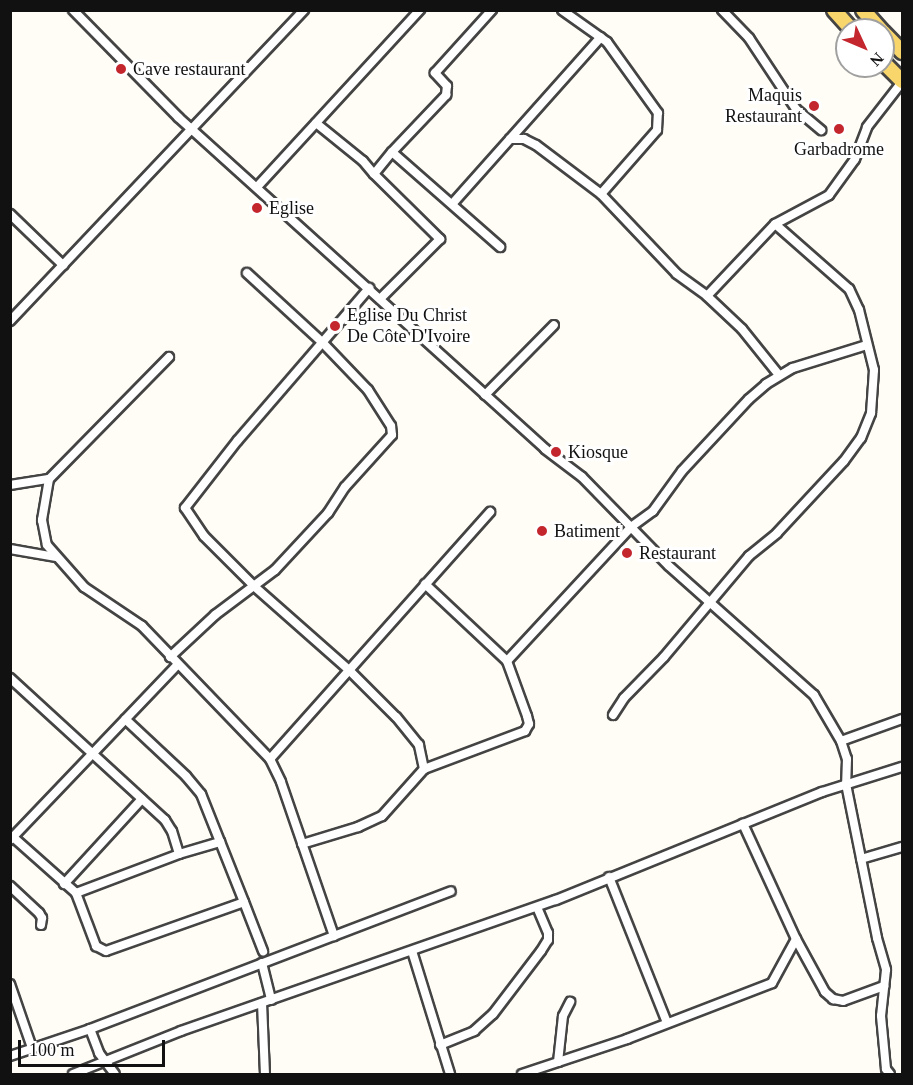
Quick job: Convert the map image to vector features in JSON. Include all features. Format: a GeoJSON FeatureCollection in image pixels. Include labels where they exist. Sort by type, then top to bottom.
{"type":"FeatureCollection","features":[{"type":"Feature","properties":{"kind":"street"},"geometry":{"type":"LineString","coordinates":[[73,10],[153,92],[193,129],[545,449],[582,477],[708,603],[808,689],[841,741],[848,766],[846,784],[886,970],[880,1016],[886,1069],[890,1074]]}},
{"type":"Feature","properties":{"kind":"street"},"geometry":{"type":"LineString","coordinates":[[10,321],[304,10]]}},
{"type":"Feature","properties":{"kind":"street"},"geometry":{"type":"LineString","coordinates":[[257,187],[420,10]]}},
{"type":"Feature","properties":{"kind":"street"},"geometry":{"type":"LineString","coordinates":[[374,174],[446,95],[447,86],[435,73],[492,10]]}},
{"type":"Feature","properties":{"kind":"street"},"geometry":{"type":"LineString","coordinates":[[562,10],[601,37],[658,113],[659,119],[653,137],[601,194]]}},
{"type":"Feature","properties":{"kind":"street"},"geometry":{"type":"LineString","coordinates":[[722,10],[749,38],[796,108],[821,130]]}},
{"type":"Feature","properties":{"kind":"street"},"geometry":{"type":"LineString","coordinates":[[453,204],[601,37]]}},
{"type":"Feature","properties":{"kind":"street"},"geometry":{"type":"LineString","coordinates":[[707,296],[775,224],[829,195],[855,159],[867,127],[903,82]]}},
{"type":"Feature","properties":{"kind":"street"},"geometry":{"type":"LineString","coordinates":[[316,123],[363,161],[440,239],[381,298]]}},
{"type":"Feature","properties":{"kind":"street"},"geometry":{"type":"LineString","coordinates":[[510,139],[524,139],[536,145],[601,194],[677,274],[707,296],[742,329],[779,375]]}},
{"type":"Feature","properties":{"kind":"street"},"geometry":{"type":"LineString","coordinates":[[392,152],[500,246]]}},
{"type":"Feature","properties":{"kind":"street"},"geometry":{"type":"LineString","coordinates":[[10,214],[63,265]]}},
{"type":"Feature","properties":{"kind":"street"},"geometry":{"type":"LineString","coordinates":[[613,715],[624,698],[664,657],[749,556],[777,533],[844,461],[861,438],[871,413],[874,370],[859,310],[849,289],[775,224]]}},
{"type":"Feature","properties":{"kind":"street"},"geometry":{"type":"LineString","coordinates":[[170,657],[215,615],[275,570],[328,513],[345,487],[392,435],[391,426],[376,400],[322,342],[247,273]]}},
{"type":"Feature","properties":{"kind":"street"},"geometry":{"type":"LineString","coordinates":[[369,288],[193,494],[184,508],[204,536],[255,587],[349,670],[396,717],[419,746],[424,768]]}},
{"type":"Feature","properties":{"kind":"street"},"geometry":{"type":"LineString","coordinates":[[485,395],[554,325]]}},
{"type":"Feature","properties":{"kind":"street"},"geometry":{"type":"LineString","coordinates":[[507,661],[631,527],[653,511],[682,471],[749,399],[779,375],[793,368],[867,345]]}},
{"type":"Feature","properties":{"kind":"street"},"geometry":{"type":"LineString","coordinates":[[170,357],[49,479],[42,520],[47,545],[84,587],[142,626],[177,665],[270,759],[281,782],[334,936]]}},
{"type":"Feature","properties":{"kind":"street"},"geometry":{"type":"LineString","coordinates":[[10,485],[49,479]]}},
{"type":"Feature","properties":{"kind":"street"},"geometry":{"type":"LineString","coordinates":[[270,759],[490,512]]}},
{"type":"Feature","properties":{"kind":"street"},"geometry":{"type":"LineString","coordinates":[[10,549],[57,557]]}},
{"type":"Feature","properties":{"kind":"street"},"geometry":{"type":"LineString","coordinates":[[302,844],[358,827],[382,816],[424,768],[525,731],[529,724],[507,661],[425,584]]}},
{"type":"Feature","properties":{"kind":"street"},"geometry":{"type":"LineString","coordinates":[[177,665],[92,752],[12,839],[76,893],[96,946],[106,951],[244,902]]}},
{"type":"Feature","properties":{"kind":"street"},"geometry":{"type":"LineString","coordinates":[[10,678],[170,826],[179,854]]}},
{"type":"Feature","properties":{"kind":"street"},"geometry":{"type":"LineString","coordinates":[[125,719],[186,776],[201,794],[263,951]]}},
{"type":"Feature","properties":{"kind":"street"},"geometry":{"type":"LineString","coordinates":[[841,741],[903,719]]}},
{"type":"Feature","properties":{"kind":"street"},"geometry":{"type":"LineString","coordinates":[[73,1074],[162,1038],[537,907],[846,784],[903,767]]}},
{"type":"Feature","properties":{"kind":"street"},"geometry":{"type":"LineString","coordinates":[[64,884],[142,799]]}},
{"type":"Feature","properties":{"kind":"street"},"geometry":{"type":"LineString","coordinates":[[743,824],[796,939],[825,992],[833,999],[843,1001],[884,986]]}},
{"type":"Feature","properties":{"kind":"street"},"geometry":{"type":"LineString","coordinates":[[76,893],[179,854],[220,842]]}},
{"type":"Feature","properties":{"kind":"street"},"geometry":{"type":"LineString","coordinates":[[861,859],[903,847]]}},
{"type":"Feature","properties":{"kind":"street"},"geometry":{"type":"LineString","coordinates":[[609,877],[667,1023]]}},
{"type":"Feature","properties":{"kind":"street"},"geometry":{"type":"LineString","coordinates":[[10,886],[39,913],[42,918],[41,925]]}},
{"type":"Feature","properties":{"kind":"street"},"geometry":{"type":"LineString","coordinates":[[10,1056],[90,1029],[452,891]]}},
{"type":"Feature","properties":{"kind":"street"},"geometry":{"type":"LineString","coordinates":[[440,1045],[474,1031],[487,1020],[541,951],[548,940],[548,933],[537,907]]}},
{"type":"Feature","properties":{"kind":"street"},"geometry":{"type":"LineString","coordinates":[[522,1074],[772,983],[796,939]]}},
{"type":"Feature","properties":{"kind":"street"},"geometry":{"type":"LineString","coordinates":[[412,951],[450,1074]]}},
{"type":"Feature","properties":{"kind":"street"},"geometry":{"type":"LineString","coordinates":[[262,963],[266,1002],[265,1074]]}},
{"type":"Feature","properties":{"kind":"street"},"geometry":{"type":"LineString","coordinates":[[10,984],[32,1048]]}},
{"type":"Feature","properties":{"kind":"street"},"geometry":{"type":"LineString","coordinates":[[558,1062],[563,1016],[570,1002]]}},
{"type":"Feature","properties":{"kind":"street"},"geometry":{"type":"LineString","coordinates":[[90,1029],[94,1043],[115,1074]]}},
{"type":"Feature","properties":{"kind":"place","name":"Cave restaurant"},"geometry":{"type":"Point","coordinates":[121,69]}},
{"type":"Feature","properties":{"kind":"place","name":"Maquis Restaurant"},"geometry":{"type":"Point","coordinates":[814,106]}},
{"type":"Feature","properties":{"kind":"place","name":"Garbadrome"},"geometry":{"type":"Point","coordinates":[839,129]}},
{"type":"Feature","properties":{"kind":"place","name":"Eglise"},"geometry":{"type":"Point","coordinates":[257,208]}},
{"type":"Feature","properties":{"kind":"place","name":"Eglise Du Christ De Côte D'Ivoire"},"geometry":{"type":"Point","coordinates":[335,326]}},
{"type":"Feature","properties":{"kind":"place","name":"Kiosque"},"geometry":{"type":"Point","coordinates":[556,452]}},
{"type":"Feature","properties":{"kind":"place","name":"Batiment"},"geometry":{"type":"Point","coordinates":[542,531]}},
{"type":"Feature","properties":{"kind":"place","name":"Restaurant"},"geometry":{"type":"Point","coordinates":[627,553]}}]}
